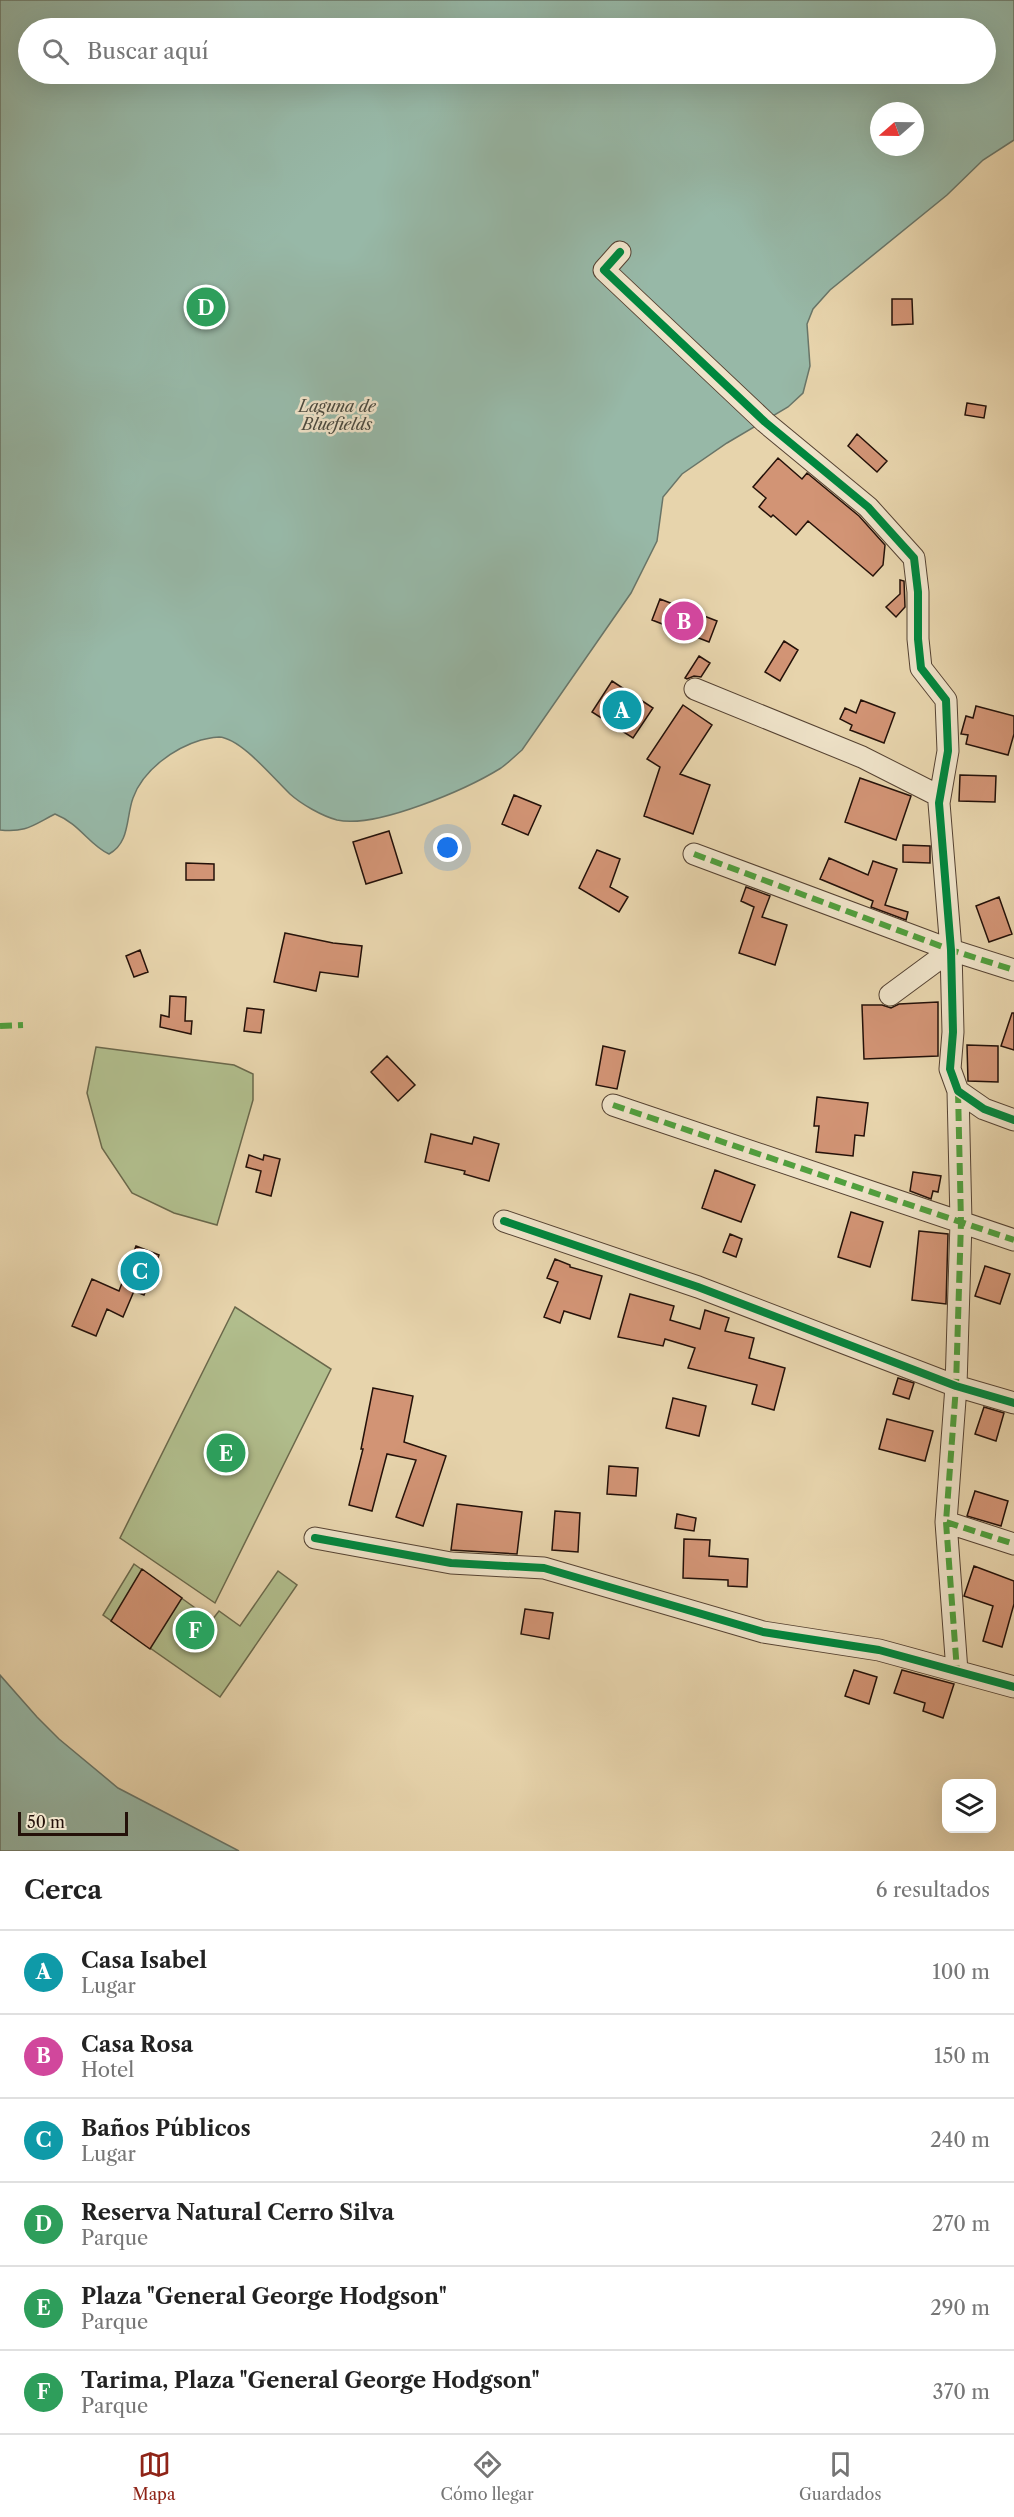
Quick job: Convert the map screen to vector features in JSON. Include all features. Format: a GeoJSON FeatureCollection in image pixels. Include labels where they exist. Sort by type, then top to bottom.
{"type":"FeatureCollection","features":[{"type":"Feature","properties":{"kind":"street"},"geometry":{"type":"LineString","coordinates":[[620,252],[604,270],[765,422],[868,507],[914,558],[918,592],[918,639],[921,668],[946,699],[948,751],[939,796],[951,950],[953,1032],[950,1069],[957,1091],[961,1222],[956,1386],[946,1522],[957,1671]]}},
{"type":"Feature","properties":{"kind":"street"},"geometry":{"type":"LineString","coordinates":[[695,689],[862,757],[939,796]]}},
{"type":"Feature","properties":{"kind":"street"},"geometry":{"type":"LineString","coordinates":[[694,854],[951,950],[1014,970]]}},
{"type":"Feature","properties":{"kind":"street"},"geometry":{"type":"LineString","coordinates":[[890,994],[951,950]]}},
{"type":"Feature","properties":{"kind":"street"},"geometry":{"type":"LineString","coordinates":[[957,1091],[984,1109],[1014,1120]]}},
{"type":"Feature","properties":{"kind":"street"},"geometry":{"type":"LineString","coordinates":[[613,1105],[1014,1240]]}},
{"type":"Feature","properties":{"kind":"street"},"geometry":{"type":"LineString","coordinates":[[504,1221],[698,1287],[956,1386],[1014,1403]]}},
{"type":"Feature","properties":{"kind":"street"},"geometry":{"type":"LineString","coordinates":[[946,1522],[1014,1544]]}},
{"type":"Feature","properties":{"kind":"street"},"geometry":{"type":"LineString","coordinates":[[315,1538],[451,1563],[544,1568],[762,1632],[879,1650],[1014,1687]]}},
{"type":"Feature","properties":{"kind":"green space"},"geometry":{"type":"Polygon","coordinates":[[[96,1047],[234,1065],[253,1074],[253,1100],[217,1225],[174,1213],[132,1193],[102,1148],[87,1093],[96,1047]]]}},
{"type":"Feature","properties":{"kind":"green space"},"geometry":{"type":"Polygon","coordinates":[[[235,1307],[331,1369],[215,1603],[120,1538],[235,1307]]]}},
{"type":"Feature","properties":{"kind":"green space"},"geometry":{"type":"Polygon","coordinates":[[[134,1564],[212,1620],[219,1611],[240,1626],[278,1571],[297,1585],[220,1697],[103,1615],[134,1564]]]}},
{"type":"Feature","properties":{"kind":"water","name":"Laguna de Bluefields"},"geometry":{"type":"Polygon","coordinates":[[[0,0],[1014,0],[1014,140],[983,160],[947,195],[830,290],[813,309],[807,324],[810,366],[803,393],[788,407],[727,443],[682,474],[663,497],[657,541],[631,593],[522,750],[506,764],[467,786],[397,813],[374,819],[337,820],[318,813],[295,798],[257,760],[237,744],[228,739],[215,737],[180,748],[152,769],[133,798],[121,843],[109,854],[96,846],[71,823],[55,814],[35,825],[16,830],[0,830],[0,0]]]}},
{"type":"Feature","properties":{"kind":"water"},"geometry":{"type":"Polygon","coordinates":[[[0,1675],[59,1739],[118,1788],[239,1851],[0,1851],[0,1675]]]}},
{"type":"Feature","properties":{"kind":"building"},"geometry":{"type":"Polygon","coordinates":[[[892,299],[912,299],[913,324],[892,325],[892,299]]]}},
{"type":"Feature","properties":{"kind":"building"},"geometry":{"type":"Polygon","coordinates":[[[967,403],[986,406],[984,418],[965,415],[967,403]]]}},
{"type":"Feature","properties":{"kind":"building"},"geometry":{"type":"Polygon","coordinates":[[[857,434],[887,461],[877,472],[848,446],[857,434]]]}},
{"type":"Feature","properties":{"kind":"building"},"geometry":{"type":"Polygon","coordinates":[[[778,458],[802,479],[807,473],[859,516],[885,545],[883,565],[873,576],[808,521],[796,535],[773,515],[771,517],[759,507],[766,498],[753,487],[778,458]]]}},
{"type":"Feature","properties":{"kind":"building"},"geometry":{"type":"Polygon","coordinates":[[[900,580],[904,581],[905,607],[896,617],[886,607],[900,594],[900,580]]]}},
{"type":"Feature","properties":{"kind":"building"},"geometry":{"type":"Polygon","coordinates":[[[660,599],[717,621],[709,642],[652,620],[660,599]]]}},
{"type":"Feature","properties":{"kind":"building"},"geometry":{"type":"Polygon","coordinates":[[[784,641],[798,650],[780,681],[765,672],[784,641]]]}},
{"type":"Feature","properties":{"kind":"building"},"geometry":{"type":"Polygon","coordinates":[[[699,656],[710,663],[701,677],[685,678],[699,656]]]}},
{"type":"Feature","properties":{"kind":"building"},"geometry":{"type":"Polygon","coordinates":[[[612,681],[653,708],[633,738],[592,712],[612,681]]]}},
{"type":"Feature","properties":{"kind":"building"},"geometry":{"type":"Polygon","coordinates":[[[861,700],[895,713],[884,743],[850,730],[852,725],[840,719],[845,708],[856,713],[861,700]]]}},
{"type":"Feature","properties":{"kind":"building"},"geometry":{"type":"Polygon","coordinates":[[[683,705],[712,725],[680,774],[710,785],[693,834],[644,816],[660,767],[647,759],[683,705]]]}},
{"type":"Feature","properties":{"kind":"building"},"geometry":{"type":"Polygon","coordinates":[[[976,706],[1014,716],[1014,734],[1008,755],[966,744],[968,735],[961,734],[966,716],[973,718],[976,706]]]}},
{"type":"Feature","properties":{"kind":"building"},"geometry":{"type":"Polygon","coordinates":[[[960,775],[996,776],[995,802],[959,801],[960,775]]]}},
{"type":"Feature","properties":{"kind":"building"},"geometry":{"type":"Polygon","coordinates":[[[860,778],[911,796],[896,840],[845,822],[860,778]]]}},
{"type":"Feature","properties":{"kind":"building"},"geometry":{"type":"Polygon","coordinates":[[[514,795],[541,806],[528,835],[502,824],[514,795]]]}},
{"type":"Feature","properties":{"kind":"building"},"geometry":{"type":"Polygon","coordinates":[[[389,831],[402,873],[366,884],[353,842],[389,831]]]}},
{"type":"Feature","properties":{"kind":"building"},"geometry":{"type":"Polygon","coordinates":[[[903,845],[930,846],[930,863],[903,862],[903,845]]]}},
{"type":"Feature","properties":{"kind":"building"},"geometry":{"type":"Polygon","coordinates":[[[597,850],[620,859],[610,887],[628,897],[619,912],[579,888],[597,850]]]}},
{"type":"Feature","properties":{"kind":"building"},"geometry":{"type":"Polygon","coordinates":[[[829,858],[868,875],[873,861],[897,869],[885,905],[908,912],[906,920],[871,907],[873,901],[820,879],[829,858]]]}},
{"type":"Feature","properties":{"kind":"building"},"geometry":{"type":"Polygon","coordinates":[[[186,863],[214,864],[214,880],[186,880],[186,863]]]}},
{"type":"Feature","properties":{"kind":"building"},"geometry":{"type":"Polygon","coordinates":[[[746,887],[770,896],[762,917],[787,925],[775,965],[739,953],[754,907],[741,901],[746,887]]]}},
{"type":"Feature","properties":{"kind":"building"},"geometry":{"type":"Polygon","coordinates":[[[999,897],[1012,934],[989,942],[976,906],[999,897]]]}},
{"type":"Feature","properties":{"kind":"building"},"geometry":{"type":"Polygon","coordinates":[[[285,933],[333,943],[362,946],[358,977],[320,972],[316,991],[274,982],[285,933]]]}},
{"type":"Feature","properties":{"kind":"building"},"geometry":{"type":"Polygon","coordinates":[[[140,950],[148,972],[134,977],[126,956],[140,950]]]}},
{"type":"Feature","properties":{"kind":"building"},"geometry":{"type":"Polygon","coordinates":[[[170,996],[186,997],[185,1021],[192,1021],[191,1034],[160,1027],[161,1015],[169,1017],[170,996]]]}},
{"type":"Feature","properties":{"kind":"building"},"geometry":{"type":"Polygon","coordinates":[[[938,1002],[938,1056],[864,1059],[862,1005],[882,1005],[891,1008],[899,1004],[938,1002]]]}},
{"type":"Feature","properties":{"kind":"building"},"geometry":{"type":"Polygon","coordinates":[[[247,1008],[264,1010],[261,1033],[244,1031],[247,1008]]]}},
{"type":"Feature","properties":{"kind":"building"},"geometry":{"type":"Polygon","coordinates":[[[1012,1013],[1014,1013],[1014,1050],[1001,1046],[1012,1013]]]}},
{"type":"Feature","properties":{"kind":"building"},"geometry":{"type":"Polygon","coordinates":[[[967,1045],[998,1046],[998,1082],[968,1081],[967,1045]]]}},
{"type":"Feature","properties":{"kind":"building"},"geometry":{"type":"Polygon","coordinates":[[[603,1046],[625,1051],[617,1089],[596,1085],[603,1046]]]}},
{"type":"Feature","properties":{"kind":"building"},"geometry":{"type":"Polygon","coordinates":[[[387,1056],[415,1085],[398,1101],[371,1072],[387,1056]]]}},
{"type":"Feature","properties":{"kind":"building"},"geometry":{"type":"Polygon","coordinates":[[[817,1097],[868,1103],[864,1136],[855,1135],[853,1156],[816,1152],[819,1126],[814,1126],[817,1097]]]}},
{"type":"Feature","properties":{"kind":"building"},"geometry":{"type":"Polygon","coordinates":[[[431,1134],[472,1144],[474,1137],[499,1144],[489,1181],[464,1174],[465,1171],[425,1162],[431,1134]]]}},
{"type":"Feature","properties":{"kind":"building"},"geometry":{"type":"Polygon","coordinates":[[[249,1155],[263,1160],[264,1155],[280,1159],[271,1196],[256,1192],[261,1171],[246,1167],[249,1155]]]}},
{"type":"Feature","properties":{"kind":"building"},"geometry":{"type":"Polygon","coordinates":[[[715,1170],[755,1185],[741,1222],[702,1208],[715,1170]]]}},
{"type":"Feature","properties":{"kind":"building"},"geometry":{"type":"Polygon","coordinates":[[[913,1172],[941,1176],[938,1192],[933,1191],[931,1199],[910,1191],[913,1172]]]}},
{"type":"Feature","properties":{"kind":"building"},"geometry":{"type":"Polygon","coordinates":[[[851,1212],[883,1222],[870,1267],[838,1257],[851,1212]]]}},
{"type":"Feature","properties":{"kind":"building"},"geometry":{"type":"Polygon","coordinates":[[[919,1231],[948,1234],[946,1304],[912,1300],[919,1231]]]}},
{"type":"Feature","properties":{"kind":"building"},"geometry":{"type":"Polygon","coordinates":[[[730,1234],[742,1239],[736,1257],[723,1252],[730,1234]]]}},
{"type":"Feature","properties":{"kind":"building"},"geometry":{"type":"Polygon","coordinates":[[[136,1246],[159,1255],[144,1295],[134,1291],[123,1317],[107,1309],[96,1336],[72,1326],[92,1279],[119,1291],[136,1246]]]}},
{"type":"Feature","properties":{"kind":"building"},"geometry":{"type":"Polygon","coordinates":[[[555,1259],[570,1267],[602,1276],[590,1319],[564,1311],[560,1323],[544,1317],[558,1282],[547,1278],[555,1259]]]}},
{"type":"Feature","properties":{"kind":"building"},"geometry":{"type":"Polygon","coordinates":[[[985,1266],[1010,1274],[1000,1304],[975,1296],[985,1266]]]}},
{"type":"Feature","properties":{"kind":"building"},"geometry":{"type":"Polygon","coordinates":[[[630,1294],[674,1306],[670,1320],[700,1329],[705,1310],[729,1318],[725,1331],[754,1338],[749,1358],[785,1368],[774,1410],[752,1404],[757,1385],[688,1368],[695,1348],[665,1339],[663,1346],[618,1337],[630,1294]]]}},
{"type":"Feature","properties":{"kind":"building"},"geometry":{"type":"Polygon","coordinates":[[[898,1378],[914,1383],[909,1399],[893,1394],[898,1378]]]}},
{"type":"Feature","properties":{"kind":"building"},"geometry":{"type":"Polygon","coordinates":[[[373,1388],[413,1396],[404,1442],[446,1456],[423,1526],[396,1517],[416,1460],[387,1454],[372,1511],[349,1505],[363,1449],[361,1449],[373,1388]]]}},
{"type":"Feature","properties":{"kind":"building"},"geometry":{"type":"Polygon","coordinates":[[[673,1398],[706,1406],[699,1436],[666,1428],[673,1398]]]}},
{"type":"Feature","properties":{"kind":"building"},"geometry":{"type":"Polygon","coordinates":[[[984,1407],[1004,1413],[996,1441],[975,1434],[984,1407]]]}},
{"type":"Feature","properties":{"kind":"building"},"geometry":{"type":"Polygon","coordinates":[[[887,1419],[933,1431],[925,1461],[879,1449],[887,1419]]]}},
{"type":"Feature","properties":{"kind":"building"},"geometry":{"type":"Polygon","coordinates":[[[609,1466],[638,1468],[636,1496],[607,1494],[609,1466]]]}},
{"type":"Feature","properties":{"kind":"building"},"geometry":{"type":"Polygon","coordinates":[[[975,1491],[1008,1501],[1001,1526],[967,1516],[975,1491]]]}},
{"type":"Feature","properties":{"kind":"building"},"geometry":{"type":"Polygon","coordinates":[[[457,1504],[522,1512],[517,1554],[451,1550],[457,1504]]]}},
{"type":"Feature","properties":{"kind":"building"},"geometry":{"type":"Polygon","coordinates":[[[555,1511],[580,1513],[578,1552],[552,1550],[555,1511]]]}},
{"type":"Feature","properties":{"kind":"building"},"geometry":{"type":"Polygon","coordinates":[[[677,1514],[696,1518],[694,1531],[675,1528],[677,1514]]]}},
{"type":"Feature","properties":{"kind":"building"},"geometry":{"type":"Polygon","coordinates":[[[684,1539],[710,1540],[709,1556],[748,1559],[747,1587],[728,1586],[728,1580],[683,1578],[684,1539]]]}},
{"type":"Feature","properties":{"kind":"building"},"geometry":{"type":"Polygon","coordinates":[[[974,1566],[1014,1581],[1014,1604],[1002,1647],[983,1641],[993,1606],[964,1596],[974,1566]]]}},
{"type":"Feature","properties":{"kind":"building"},"geometry":{"type":"Polygon","coordinates":[[[142,1569],[182,1598],[150,1649],[111,1621],[142,1569]]]}},
{"type":"Feature","properties":{"kind":"building"},"geometry":{"type":"Polygon","coordinates":[[[525,1609],[553,1613],[549,1639],[521,1634],[525,1609]]]}},
{"type":"Feature","properties":{"kind":"building"},"geometry":{"type":"Polygon","coordinates":[[[854,1670],[877,1677],[869,1704],[845,1696],[854,1670]]]}},
{"type":"Feature","properties":{"kind":"building"},"geometry":{"type":"Polygon","coordinates":[[[902,1670],[954,1684],[943,1718],[923,1711],[925,1703],[894,1693],[902,1670]]]}},
{"type":"Feature","properties":{"kind":"marked path"},"geometry":{"type":"LineString","coordinates":[[694,854],[951,950],[1014,970]]}},
{"type":"Feature","properties":{"kind":"marked path"},"geometry":{"type":"LineString","coordinates":[[0,1026],[23,1025]]}},
{"type":"Feature","properties":{"kind":"marked path"},"geometry":{"type":"LineString","coordinates":[[958,1091],[961,1222],[956,1386],[946,1522],[1014,1544]]}},
{"type":"Feature","properties":{"kind":"marked path"},"geometry":{"type":"LineString","coordinates":[[613,1105],[1014,1240]]}},
{"type":"Feature","properties":{"kind":"marked path"},"geometry":{"type":"LineString","coordinates":[[946,1522],[957,1671]]}},
{"type":"Feature","properties":{"kind":"cycle path"},"geometry":{"type":"LineString","coordinates":[[620,252],[604,270],[765,422],[868,507],[914,558],[918,592],[918,639],[921,668],[946,700],[948,751],[939,803],[951,950],[953,1032],[950,1069],[958,1091],[984,1109],[1014,1120]]}},
{"type":"Feature","properties":{"kind":"cycle path"},"geometry":{"type":"LineString","coordinates":[[504,1221],[698,1287],[956,1386],[1014,1403]]}},
{"type":"Feature","properties":{"kind":"cycle path"},"geometry":{"type":"LineString","coordinates":[[315,1538],[451,1563],[544,1568],[763,1632],[879,1650],[1014,1687]]}},
{"type":"Feature","properties":{"kind":"place","name":"Reserva Natural Cerro Silva"},"geometry":{"type":"Point","coordinates":[206,307]}},
{"type":"Feature","properties":{"kind":"place","name":"Casa Rosa"},"geometry":{"type":"Point","coordinates":[684,621]}},
{"type":"Feature","properties":{"kind":"place","name":"Casa Isabel"},"geometry":{"type":"Point","coordinates":[622,710]}},
{"type":"Feature","properties":{"kind":"place","name":"Baños Públicos"},"geometry":{"type":"Point","coordinates":[140,1271]}},
{"type":"Feature","properties":{"kind":"place","name":"Plaza \"General George Hodgson\""},"geometry":{"type":"Point","coordinates":[226,1453]}},
{"type":"Feature","properties":{"kind":"place","name":"Tarima, Plaza \"General George Hodgson\""},"geometry":{"type":"Point","coordinates":[195,1630]}}]}
